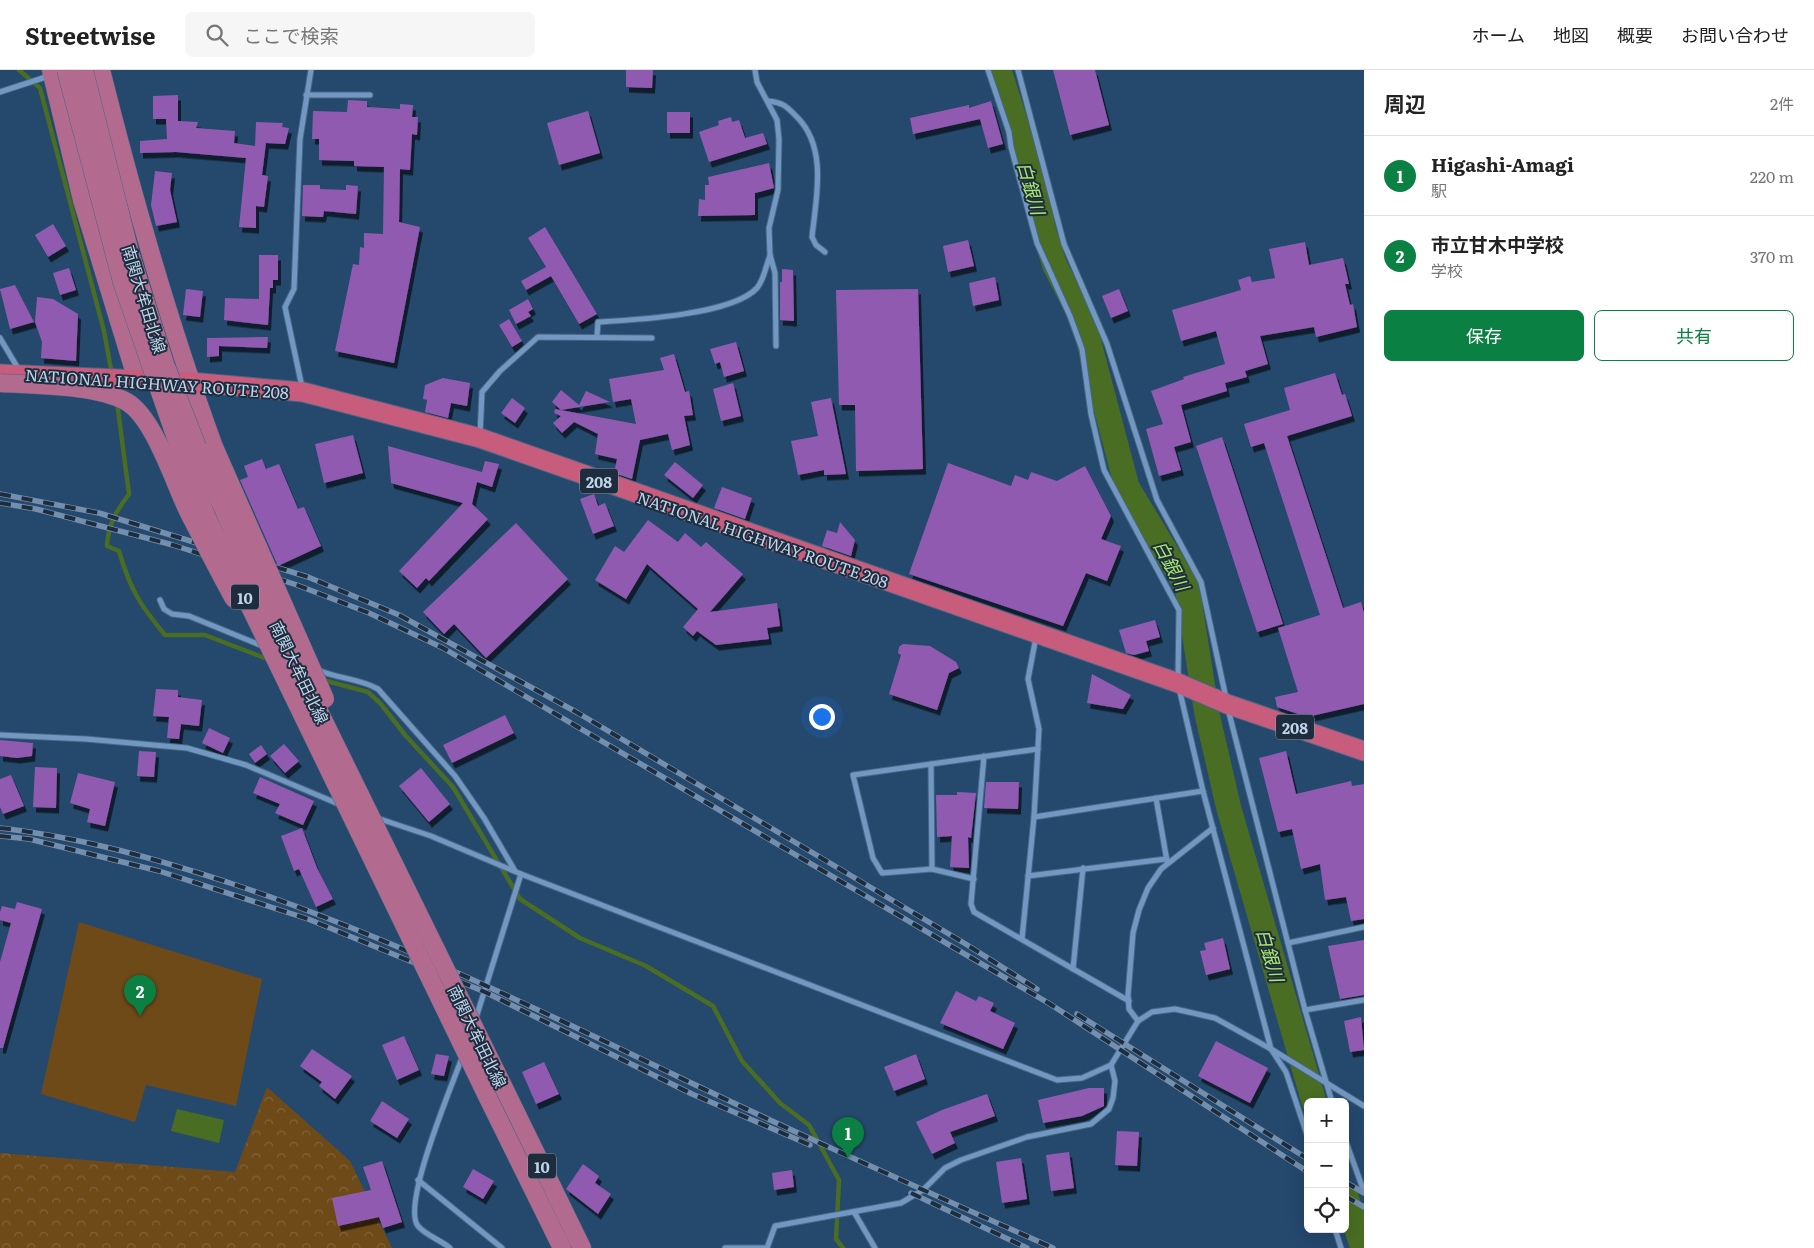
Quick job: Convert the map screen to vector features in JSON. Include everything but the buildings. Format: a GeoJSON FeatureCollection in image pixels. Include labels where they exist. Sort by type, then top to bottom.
{"type":"FeatureCollection","features":[{"type":"Feature","properties":{"kind":"highway","name":"NATIONAL HIGHWAY ROUTE 208"},"geometry":{"type":"LineString","coordinates":[[0,374],[190,382],[303,392],[480,438],[1178,683],[1227,704],[1364,750]]}},
{"type":"Feature","properties":{"kind":"main road","name":"南関大牟田北線"},"geometry":{"type":"LineString","coordinates":[[84,70],[130,253],[165,364],[207,472],[256,583],[582,1248]]}},
{"type":"Feature","properties":{"kind":"main road"},"geometry":{"type":"LineString","coordinates":[[101,70],[128,180],[190,382],[214,448],[339,732],[350,775]]}},
{"type":"Feature","properties":{"kind":"main road","name":"南関大牟田北線"},"geometry":{"type":"LineString","coordinates":[[56,72],[122,282],[177,441],[207,518],[562,1248]]}},
{"type":"Feature","properties":{"kind":"main road"},"geometry":{"type":"LineString","coordinates":[[56,72],[82,200],[137,380]]}},
{"type":"Feature","properties":{"kind":"main road"},"geometry":{"type":"LineString","coordinates":[[0,383],[92,392],[115,396],[130,403],[153,431],[188,510],[224,581],[304,718]]}},
{"type":"Feature","properties":{"kind":"street"},"geometry":{"type":"LineString","coordinates":[[303,392],[286,307],[294,289],[300,139],[311,70]]}},
{"type":"Feature","properties":{"kind":"street"},"geometry":{"type":"LineString","coordinates":[[755,70],[757,82],[777,120],[780,139],[778,190],[769,228],[770,255],[775,273],[776,346]]}},
{"type":"Feature","properties":{"kind":"street"},"geometry":{"type":"LineString","coordinates":[[988,70],[1009,132],[1011,147],[1037,242],[1082,348],[1091,414],[1104,470],[1179,610],[1178,683],[1203,791],[1271,1049],[1286,1072],[1304,1126]]}},
{"type":"Feature","properties":{"kind":"street"},"geometry":{"type":"LineString","coordinates":[[1018,70],[1064,244],[1107,344],[1157,500],[1201,582],[1227,704],[1305,1010],[1331,1098]]}},
{"type":"Feature","properties":{"kind":"street"},"geometry":{"type":"LineString","coordinates":[[0,92],[56,72]]}},
{"type":"Feature","properties":{"kind":"street"},"geometry":{"type":"LineString","coordinates":[[306,95],[370,95]]}},
{"type":"Feature","properties":{"kind":"street"},"geometry":{"type":"LineString","coordinates":[[768,101],[782,103],[803,123],[812,137],[818,172],[812,237],[816,245],[825,252]]}},
{"type":"Feature","properties":{"kind":"street"},"geometry":{"type":"LineString","coordinates":[[597,336],[598,322],[661,318],[736,301],[757,288],[770,255]]}},
{"type":"Feature","properties":{"kind":"street"},"geometry":{"type":"LineString","coordinates":[[480,438],[482,392],[500,371],[538,337],[597,336],[652,338]]}},
{"type":"Feature","properties":{"kind":"street"},"geometry":{"type":"LineString","coordinates":[[0,338],[21,375]]}},
{"type":"Feature","properties":{"kind":"street"},"geometry":{"type":"LineString","coordinates":[[160,600],[164,609],[172,614],[190,616],[329,675],[366,682],[378,689],[455,776],[484,818],[515,872]]}},
{"type":"Feature","properties":{"kind":"street"},"geometry":{"type":"LineString","coordinates":[[1022,939],[1034,817],[1039,729],[1028,678],[1036,634]]}},
{"type":"Feature","properties":{"kind":"street"},"geometry":{"type":"LineString","coordinates":[[0,735],[86,739],[187,748],[246,765],[307,792],[395,825],[431,836],[515,872],[1057,1080],[1082,1078],[1111,1064],[1138,1021],[1152,1012],[1175,1010],[1215,1018],[1317,1076],[1325,1083],[1364,1106]]}},
{"type":"Feature","properties":{"kind":"street"},"geometry":{"type":"LineString","coordinates":[[974,879],[932,869],[882,873],[873,858],[853,775],[1038,750]]}},
{"type":"Feature","properties":{"kind":"street"},"geometry":{"type":"LineString","coordinates":[[984,756],[971,904],[974,912],[1129,1001]]}},
{"type":"Feature","properties":{"kind":"street"},"geometry":{"type":"LineString","coordinates":[[932,764],[932,869]]}},
{"type":"Feature","properties":{"kind":"street"},"geometry":{"type":"LineString","coordinates":[[1034,817],[1203,791]]}},
{"type":"Feature","properties":{"kind":"street"},"geometry":{"type":"LineString","coordinates":[[1156,798],[1167,862]]}},
{"type":"Feature","properties":{"kind":"street"},"geometry":{"type":"LineString","coordinates":[[1138,1021],[1129,1009],[1129,961],[1139,910],[1148,888],[1167,862],[1213,828]]}},
{"type":"Feature","properties":{"kind":"street"},"geometry":{"type":"LineString","coordinates":[[1028,876],[1083,868],[1167,862]]}},
{"type":"Feature","properties":{"kind":"street"},"geometry":{"type":"LineString","coordinates":[[1073,969],[1083,868]]}},
{"type":"Feature","properties":{"kind":"street"},"geometry":{"type":"LineString","coordinates":[[472,1030],[488,985],[521,874]]}},
{"type":"Feature","properties":{"kind":"street"},"geometry":{"type":"LineString","coordinates":[[1288,943],[1364,927]]}},
{"type":"Feature","properties":{"kind":"street"},"geometry":{"type":"LineString","coordinates":[[1305,1010],[1364,1000]]}},
{"type":"Feature","properties":{"kind":"street"},"geometry":{"type":"LineString","coordinates":[[450,1248],[418,1227],[413,1214],[418,1180],[468,1039]]}},
{"type":"Feature","properties":{"kind":"street"},"geometry":{"type":"LineString","coordinates":[[725,1248],[766,1248],[775,1226],[854,1212],[909,1199],[923,1190],[945,1168],[961,1160],[1027,1137],[1091,1124],[1109,1109],[1113,1098],[1115,1081],[1111,1064]]}},
{"type":"Feature","properties":{"kind":"street"},"geometry":{"type":"LineString","coordinates":[[1346,1143],[1364,1192]]}},
{"type":"Feature","properties":{"kind":"street"},"geometry":{"type":"LineString","coordinates":[[418,1180],[502,1248]]}},
{"type":"Feature","properties":{"kind":"street"},"geometry":{"type":"LineString","coordinates":[[854,1212],[875,1248]]}},
{"type":"Feature","properties":{"kind":"street"},"geometry":{"type":"LineString","coordinates":[[1336,1233],[1340,1248]]}},
{"type":"Feature","properties":{"kind":"green space"},"geometry":{"type":"Polygon","coordinates":[[[79,922],[262,979],[236,1106],[146,1085],[135,1122],[41,1094],[79,922]]]}},
{"type":"Feature","properties":{"kind":"green space"},"geometry":{"type":"Polygon","coordinates":[[[267,1087],[350,1161],[392,1248],[0,1248],[0,1153],[235,1172],[267,1087]]]}},
{"type":"Feature","properties":{"kind":"shaded area"},"geometry":{"type":"Polygon","coordinates":[[[177,1109],[224,1120],[219,1143],[171,1131],[177,1109]]]}},
{"type":"Feature","properties":{"kind":"waterway"},"geometry":{"type":"LineString","coordinates":[[19,70],[40,88],[104,331],[112,375]]}},
{"type":"Feature","properties":{"kind":"waterway","name":"白銀川"},"geometry":{"type":"LineString","coordinates":[[999,70],[1027,159],[1044,232],[1055,266],[1083,320],[1127,487],[1187,587],[1207,714],[1229,809],[1313,1098]]}},
{"type":"Feature","properties":{"kind":"waterway"},"geometry":{"type":"LineString","coordinates":[[117,402],[129,494],[120,506],[114,519],[109,531],[107,546],[119,551],[127,576],[137,596],[165,635],[205,635],[270,660]]}},
{"type":"Feature","properties":{"kind":"waterway"},"geometry":{"type":"LineString","coordinates":[[323,680],[368,692],[381,704],[405,735],[453,787],[520,899],[580,938],[646,966],[713,1006],[742,1061],[780,1103],[809,1125],[839,1180],[836,1239],[843,1248]]}},
{"type":"Feature","properties":{"kind":"waterway","name":"白銀川"},"geometry":{"type":"LineString","coordinates":[[1349,1206],[1363,1248]]}},
{"type":"Feature","properties":{"kind":"railway"},"geometry":{"type":"LineString","coordinates":[[0,494],[99,513],[308,577],[399,615],[578,713],[964,943],[1037,989]]}},
{"type":"Feature","properties":{"kind":"railway"},"geometry":{"type":"LineString","coordinates":[[0,503],[36,509],[173,545],[297,585],[369,613],[443,648],[1050,1004],[1304,1169]]}},
{"type":"Feature","properties":{"kind":"railway"},"geometry":{"type":"LineString","coordinates":[[0,828],[89,843],[176,866],[233,884],[341,924],[501,993],[805,1136],[1053,1248]]}},
{"type":"Feature","properties":{"kind":"railway"},"geometry":{"type":"LineString","coordinates":[[0,836],[29,839],[159,871],[308,919],[485,992],[692,1094],[810,1145]]}},
{"type":"Feature","properties":{"kind":"railway"},"geometry":{"type":"LineString","coordinates":[[1077,1014],[1304,1156]]}},
{"type":"Feature","properties":{"kind":"railway"},"geometry":{"type":"LineString","coordinates":[[1349,1184],[1364,1193]]}},
{"type":"Feature","properties":{"kind":"railway"},"geometry":{"type":"LineString","coordinates":[[911,1193],[1027,1248]]}},
{"type":"Feature","properties":{"kind":"railway"},"geometry":{"type":"LineString","coordinates":[[1349,1198],[1364,1207]]}},
{"type":"Feature","properties":{"kind":"place","name":"市立甘木中学校"},"geometry":{"type":"Point","coordinates":[140,1016]}},
{"type":"Feature","properties":{"kind":"place","name":"Higashi-Amagi"},"geometry":{"type":"Point","coordinates":[848,1158]}}]}
